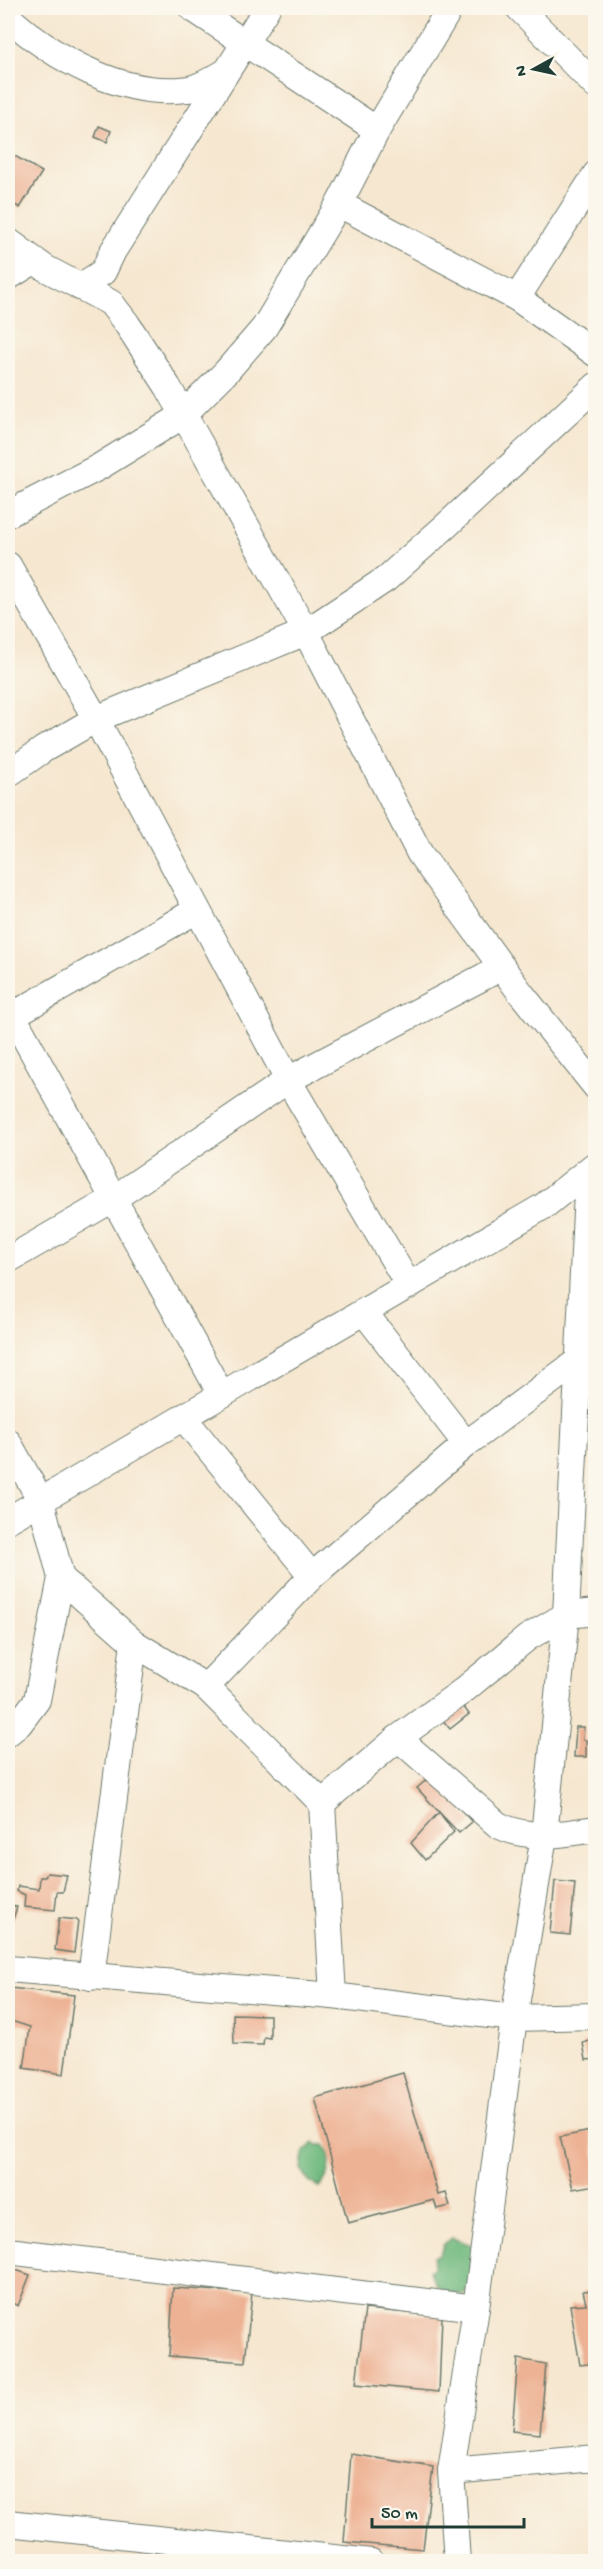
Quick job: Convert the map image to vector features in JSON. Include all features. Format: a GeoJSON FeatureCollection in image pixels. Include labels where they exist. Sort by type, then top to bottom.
{"type":"FeatureCollection","features":[{"type":"Feature","properties":{"kind":"street"},"geometry":{"type":"LineString","coordinates":[[192,8],[377,130]]}},
{"type":"Feature","properties":{"kind":"street"},"geometry":{"type":"LineString","coordinates":[[80,287],[103,272],[113,251],[267,8]]}},
{"type":"Feature","properties":{"kind":"street"},"geometry":{"type":"LineString","coordinates":[[8,514],[99,467],[182,416],[226,372],[264,328],[339,204],[377,130],[450,8]]}},
{"type":"Feature","properties":{"kind":"street"},"geometry":{"type":"LineString","coordinates":[[519,8],[596,86]]}},
{"type":"Feature","properties":{"kind":"street"},"geometry":{"type":"LineString","coordinates":[[8,17],[44,47],[78,66],[132,87],[154,91],[190,89],[226,72]]}},
{"type":"Feature","properties":{"kind":"street"},"geometry":{"type":"LineString","coordinates":[[517,298],[596,174]]}},
{"type":"Feature","properties":{"kind":"street"},"geometry":{"type":"LineString","coordinates":[[339,204],[517,298],[596,354]]}},
{"type":"Feature","properties":{"kind":"street"},"geometry":{"type":"LineString","coordinates":[[8,241],[34,261],[111,303],[168,387],[182,416],[306,632],[420,854],[502,967],[596,1087]]}},
{"type":"Feature","properties":{"kind":"street"},"geometry":{"type":"LineString","coordinates":[[8,277],[34,261]]}},
{"type":"Feature","properties":{"kind":"street"},"geometry":{"type":"LineString","coordinates":[[8,774],[44,749],[96,719],[306,632],[386,579],[596,386]]}},
{"type":"Feature","properties":{"kind":"street"},"geometry":{"type":"LineString","coordinates":[[8,565],[96,719],[288,1080],[409,1286]]}},
{"type":"Feature","properties":{"kind":"street"},"geometry":{"type":"LineString","coordinates":[[197,910],[9,1013],[221,1394]]}},
{"type":"Feature","properties":{"kind":"street"},"geometry":{"type":"LineString","coordinates":[[8,1260],[113,1199],[288,1080],[502,967]]}},
{"type":"Feature","properties":{"kind":"street"},"geometry":{"type":"LineString","coordinates":[[8,1520],[544,1206],[592,1168]]}},
{"type":"Feature","properties":{"kind":"street"},"geometry":{"type":"LineString","coordinates":[[457,2562],[451,2471],[476,2308],[514,2018],[544,1836],[566,1615],[587,1363],[592,1168]]}},
{"type":"Feature","properties":{"kind":"street"},"geometry":{"type":"LineString","coordinates":[[364,1312],[466,1444]]}},
{"type":"Feature","properties":{"kind":"street"},"geometry":{"type":"LineString","coordinates":[[206,1687],[312,1576],[466,1444],[587,1363]]}},
{"type":"Feature","properties":{"kind":"street"},"geometry":{"type":"LineString","coordinates":[[183,1417],[312,1576]]}},
{"type":"Feature","properties":{"kind":"street"},"geometry":{"type":"LineString","coordinates":[[8,1442],[41,1501],[61,1578],[37,1700],[19,1724],[8,1733]]}},
{"type":"Feature","properties":{"kind":"street"},"geometry":{"type":"LineString","coordinates":[[61,1578],[134,1642],[206,1687],[322,1803],[333,1996]]}},
{"type":"Feature","properties":{"kind":"street"},"geometry":{"type":"LineString","coordinates":[[322,1803],[398,1738],[527,1638],[566,1615],[596,1612]]}},
{"type":"Feature","properties":{"kind":"street"},"geometry":{"type":"LineString","coordinates":[[92,1977],[134,1642]]}},
{"type":"Feature","properties":{"kind":"street"},"geometry":{"type":"LineString","coordinates":[[398,1738],[498,1825],[514,1833],[544,1836],[596,1829]]}},
{"type":"Feature","properties":{"kind":"street"},"geometry":{"type":"LineString","coordinates":[[8,1968],[333,1996],[514,2018],[596,2016]]}},
{"type":"Feature","properties":{"kind":"street"},"geometry":{"type":"LineString","coordinates":[[8,2251],[476,2308]]}},
{"type":"Feature","properties":{"kind":"street"},"geometry":{"type":"LineString","coordinates":[[451,2471],[596,2458]]}},
{"type":"Feature","properties":{"kind":"street"},"geometry":{"type":"LineString","coordinates":[[8,2523],[371,2562]]}},
{"type":"Feature","properties":{"kind":"green space"},"geometry":{"type":"Polygon","coordinates":[[[313,2143],[324,2145],[330,2161],[327,2177],[319,2187],[309,2182],[301,2170],[303,2154],[313,2143]]]}},
{"type":"Feature","properties":{"kind":"green space"},"geometry":{"type":"Polygon","coordinates":[[[452,2238],[472,2245],[484,2266],[464,2295],[440,2291],[429,2271],[433,2268],[434,2256],[440,2254],[443,2245],[452,2238]]]}},
{"type":"Feature","properties":{"kind":"building"},"geometry":{"type":"Polygon","coordinates":[[[99,126],[111,131],[107,142],[95,137],[99,126]]]}},
{"type":"Feature","properties":{"kind":"building"},"geometry":{"type":"Polygon","coordinates":[[[8,152],[42,172],[20,208],[8,201],[8,152]]]}},
{"type":"Feature","properties":{"kind":"building"},"geometry":{"type":"Polygon","coordinates":[[[460,1702],[469,1714],[450,1729],[442,1719],[460,1702]]]}},
{"type":"Feature","properties":{"kind":"building"},"geometry":{"type":"Polygon","coordinates":[[[576,1727],[584,1727],[583,1740],[586,1740],[586,1757],[574,1757],[576,1727]]]}},
{"type":"Feature","properties":{"kind":"building"},"geometry":{"type":"Polygon","coordinates":[[[431,1776],[472,1822],[459,1833],[417,1788],[431,1776]]]}},
{"type":"Feature","properties":{"kind":"building"},"geometry":{"type":"Polygon","coordinates":[[[439,1812],[454,1832],[425,1860],[411,1843],[439,1812]]]}},
{"type":"Feature","properties":{"kind":"building"},"geometry":{"type":"Polygon","coordinates":[[[47,1873],[67,1875],[63,1892],[57,1892],[55,1910],[24,1907],[25,1895],[17,1891],[18,1886],[39,1889],[40,1877],[45,1877],[47,1873]]]}},
{"type":"Feature","properties":{"kind":"building"},"geometry":{"type":"Polygon","coordinates":[[[555,1881],[575,1883],[570,1935],[550,1933],[555,1881]]]}},
{"type":"Feature","properties":{"kind":"building"},"geometry":{"type":"Polygon","coordinates":[[[8,1905],[17,1907],[13,1919],[8,1920],[8,1905]]]}},
{"type":"Feature","properties":{"kind":"building"},"geometry":{"type":"Polygon","coordinates":[[[59,1918],[78,1920],[74,1953],[55,1950],[59,1918]]]}},
{"type":"Feature","properties":{"kind":"building"},"geometry":{"type":"Polygon","coordinates":[[[10,1988],[74,1995],[64,2074],[24,2068],[30,2027],[8,2020],[10,1988]]]}},
{"type":"Feature","properties":{"kind":"building"},"geometry":{"type":"Polygon","coordinates":[[[233,2014],[270,2015],[270,2038],[264,2037],[263,2045],[234,2044],[233,2014]]]}},
{"type":"Feature","properties":{"kind":"building"},"geometry":{"type":"Polygon","coordinates":[[[596,2039],[596,2059],[586,2060],[583,2043],[596,2039]]]}},
{"type":"Feature","properties":{"kind":"building"},"geometry":{"type":"Polygon","coordinates":[[[403,2073],[438,2195],[446,2193],[450,2206],[437,2209],[434,2200],[348,2223],[315,2098],[403,2073]]]}},
{"type":"Feature","properties":{"kind":"building"},"geometry":{"type":"Polygon","coordinates":[[[591,2131],[596,2161],[596,2185],[573,2189],[560,2137],[591,2131]]]}},
{"type":"Feature","properties":{"kind":"building"},"geometry":{"type":"Polygon","coordinates":[[[13,2269],[30,2275],[18,2306],[8,2301],[8,2284],[13,2269]]]}},
{"type":"Feature","properties":{"kind":"building"},"geometry":{"type":"Polygon","coordinates":[[[173,2288],[252,2293],[245,2362],[169,2356],[173,2288]]]}},
{"type":"Feature","properties":{"kind":"building"},"geometry":{"type":"Polygon","coordinates":[[[596,2290],[596,2363],[580,2365],[570,2305],[586,2304],[583,2291],[596,2290]]]}},
{"type":"Feature","properties":{"kind":"building"},"geometry":{"type":"Polygon","coordinates":[[[365,2309],[442,2316],[439,2392],[356,2384],[365,2309]]]}},
{"type":"Feature","properties":{"kind":"building"},"geometry":{"type":"Polygon","coordinates":[[[518,2359],[546,2364],[540,2434],[512,2431],[518,2359]]]}},
{"type":"Feature","properties":{"kind":"building"},"geometry":{"type":"Polygon","coordinates":[[[351,2454],[433,2467],[423,2549],[344,2542],[351,2454]]]}}]}
